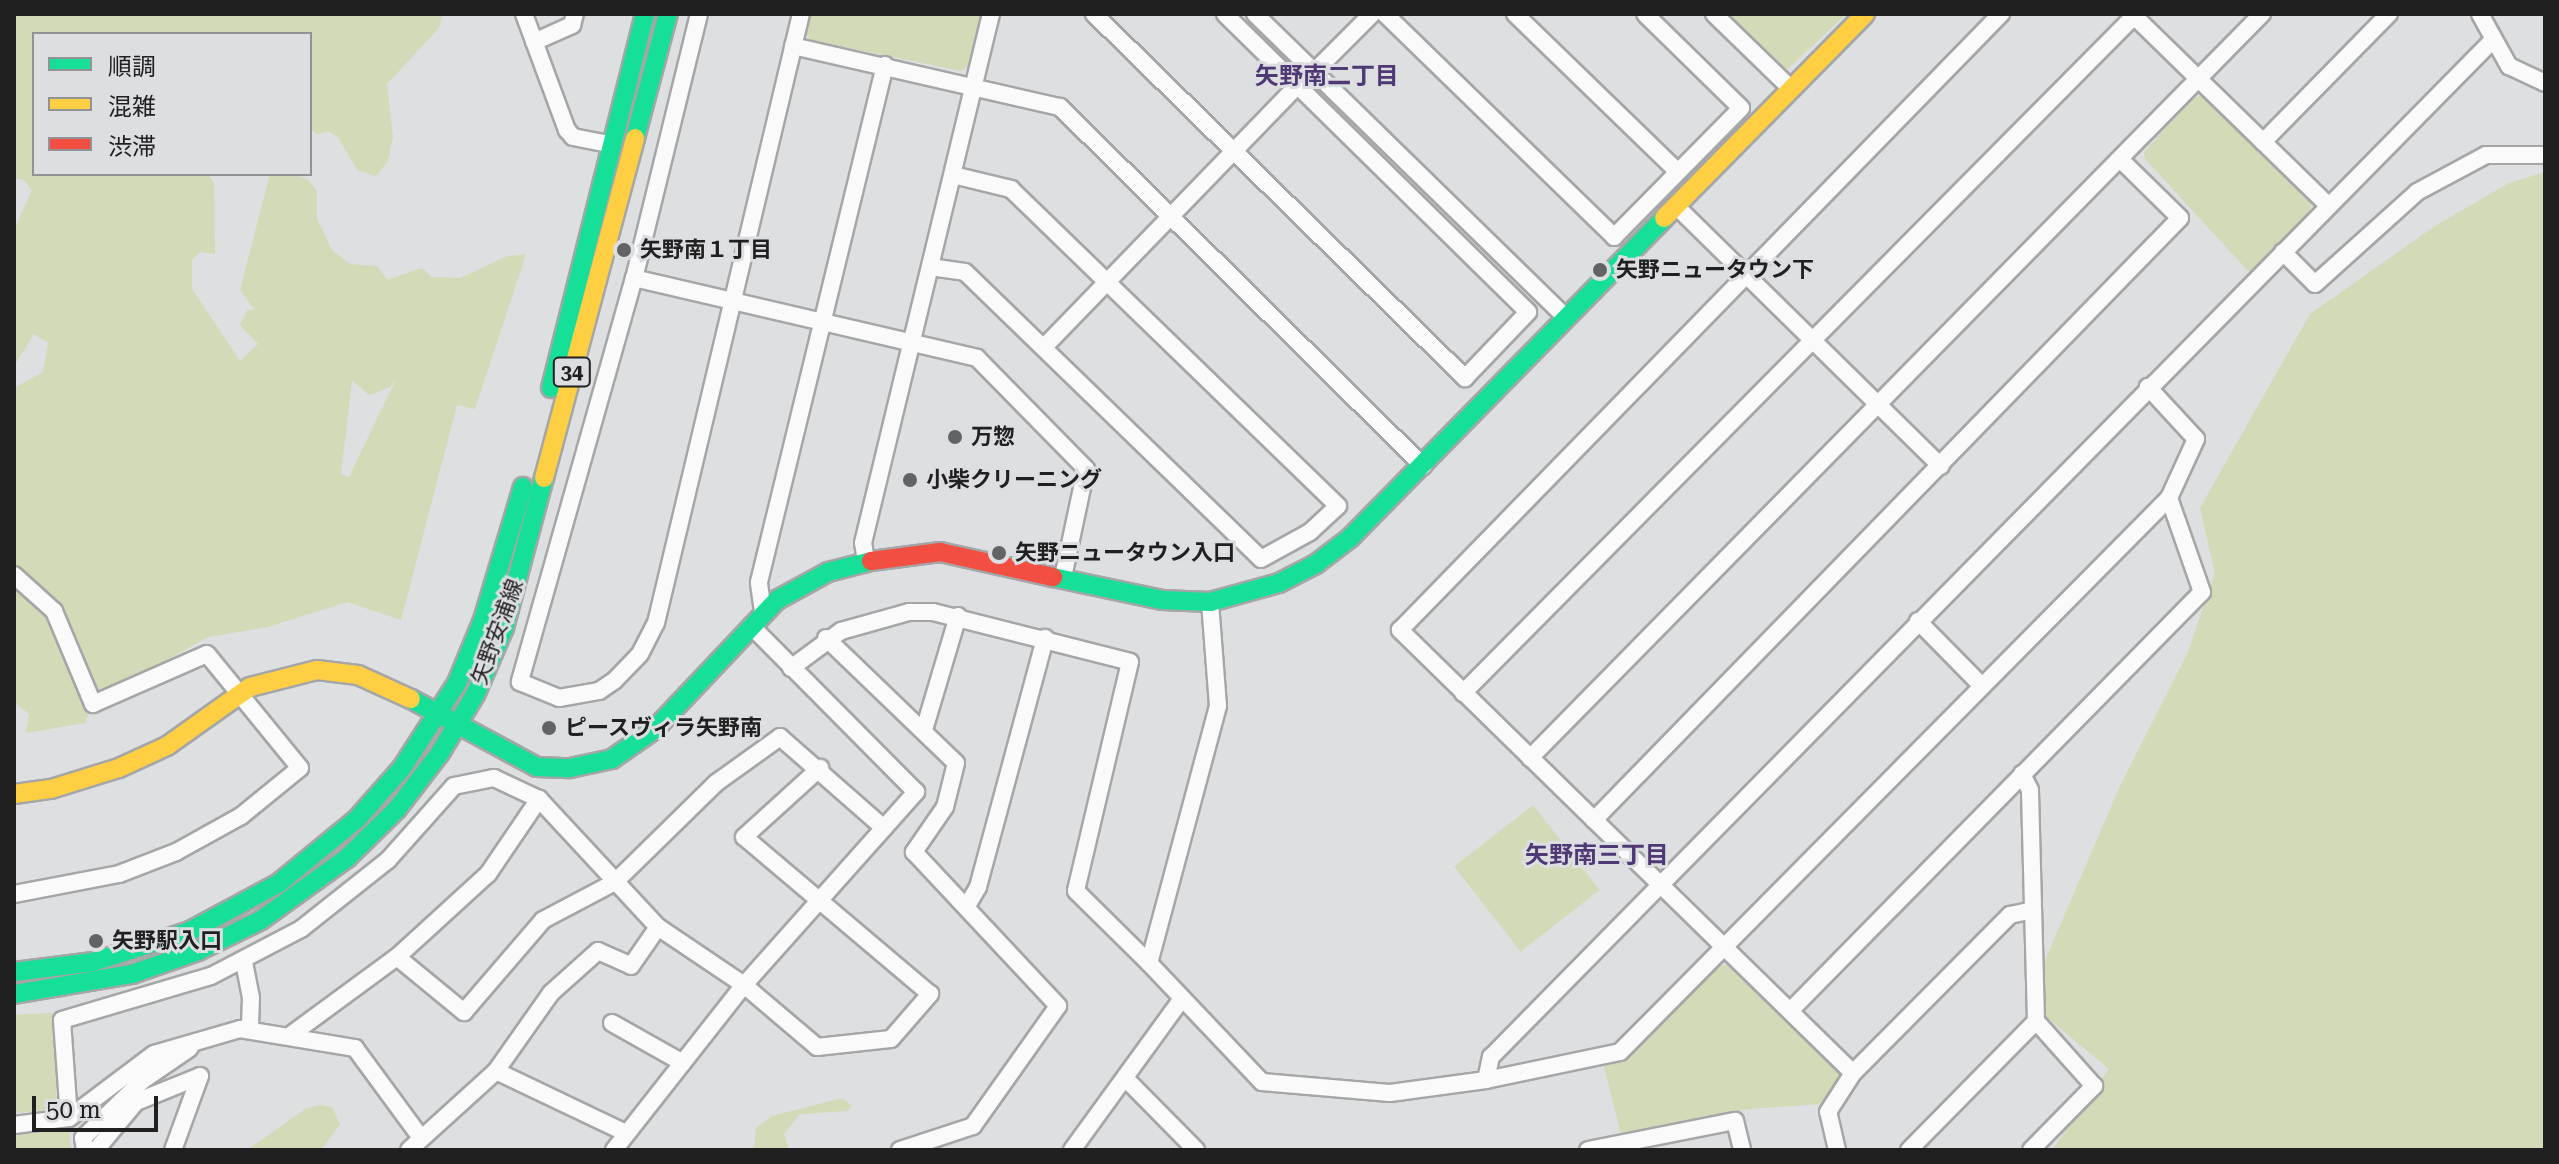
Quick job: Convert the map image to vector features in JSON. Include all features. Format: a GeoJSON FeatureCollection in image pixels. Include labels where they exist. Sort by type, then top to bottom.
{"type":"FeatureCollection","features":[{"type":"Feature","properties":{"kind":"main road","name":"矢野安浦線"},"geometry":{"type":"LineString","coordinates":[[14,972],[137,950],[250,901],[306,864],[357,819],[402,768],[440,712],[479,631],[517,508],[645,14]]}},
{"type":"Feature","properties":{"kind":"main road","name":"矢野安浦線"},"geometry":{"type":"LineString","coordinates":[[14,994],[132,974],[198,951],[261,920],[319,881],[372,834],[419,782],[459,723],[504,628],[668,14]]}},
{"type":"Feature","properties":{"kind":"main road"},"geometry":{"type":"LineString","coordinates":[[14,794],[51,789],[119,768],[167,746],[239,695],[278,676],[317,670],[373,680],[440,712],[537,767],[570,768],[612,759],[655,729],[757,619],[828,572],[866,561],[940,552],[1147,598],[1210,602],[1279,583],[1316,564],[1423,466],[1565,316],[1865,14]]}},
{"type":"Feature","properties":{"kind":"street"},"geometry":{"type":"LineString","coordinates":[[524,14],[567,130],[573,137],[609,144]]}},
{"type":"Feature","properties":{"kind":"street"},"geometry":{"type":"LineString","coordinates":[[534,42],[572,25],[575,14]]}},
{"type":"Feature","properties":{"kind":"street"},"geometry":{"type":"LineString","coordinates":[[699,14],[634,278],[520,682],[537,693],[559,698],[599,691],[648,641],[801,14]]}},
{"type":"Feature","properties":{"kind":"street"},"geometry":{"type":"LineString","coordinates":[[866,561],[863,543],[991,14]]}},
{"type":"Feature","properties":{"kind":"street"},"geometry":{"type":"LineString","coordinates":[[1094,14],[1465,378],[1528,312],[1225,14]]}},
{"type":"Feature","properties":{"kind":"street"},"geometry":{"type":"LineString","coordinates":[[1255,14],[1565,316]]}},
{"type":"Feature","properties":{"kind":"street"},"geometry":{"type":"LineString","coordinates":[[1314,72],[1372,14]]}},
{"type":"Feature","properties":{"kind":"street"},"geometry":{"type":"LineString","coordinates":[[1385,14],[1614,237],[1741,108],[1645,14]]}},
{"type":"Feature","properties":{"kind":"street"},"geometry":{"type":"LineString","coordinates":[[1515,14],[1678,172]]}},
{"type":"Feature","properties":{"kind":"street"},"geometry":{"type":"LineString","coordinates":[[1714,14],[1791,89]]}},
{"type":"Feature","properties":{"kind":"street"},"geometry":{"type":"LineString","coordinates":[[1853,1073],[1400,630],[2001,14]]}},
{"type":"Feature","properties":{"kind":"street"},"geometry":{"type":"LineString","coordinates":[[1530,758],[2262,14]]}},
{"type":"Feature","properties":{"kind":"street"},"geometry":{"type":"LineString","coordinates":[[2263,142],[2389,14]]}},
{"type":"Feature","properties":{"kind":"street"},"geometry":{"type":"LineString","coordinates":[[2480,14],[2492,41],[2509,66],[2545,83]]}},
{"type":"Feature","properties":{"kind":"street"},"geometry":{"type":"LineString","coordinates":[[1463,693],[2134,15],[2329,206]]}},
{"type":"Feature","properties":{"kind":"street"},"geometry":{"type":"LineString","coordinates":[[1486,1080],[1491,1057],[1659,883],[2492,41]]}},
{"type":"Feature","properties":{"kind":"street"},"geometry":{"type":"LineString","coordinates":[[793,46],[1060,107],[1423,466]]}},
{"type":"Feature","properties":{"kind":"street"},"geometry":{"type":"LineString","coordinates":[[614,1150],[624,1132],[744,985],[820,904],[916,792],[791,668],[757,619],[759,582],[885,65]]}},
{"type":"Feature","properties":{"kind":"street"},"geometry":{"type":"LineString","coordinates":[[1045,346],[1296,87]]}},
{"type":"Feature","properties":{"kind":"street"},"geometry":{"type":"LineString","coordinates":[[2283,252],[2315,284],[2417,192],[2486,155],[2545,155]]}},
{"type":"Feature","properties":{"kind":"street"},"geometry":{"type":"LineString","coordinates":[[1594,820],[2180,218],[2120,159]]}},
{"type":"Feature","properties":{"kind":"street"},"geometry":{"type":"LineString","coordinates":[[930,267],[965,272],[1045,346],[1261,559],[1310,532],[1338,506],[1011,189],[953,175]]}},
{"type":"Feature","properties":{"kind":"street"},"geometry":{"type":"LineString","coordinates":[[1676,206],[1941,466]]}},
{"type":"Feature","properties":{"kind":"street"},"geometry":{"type":"LineString","coordinates":[[634,278],[977,358],[1086,469],[1063,577]]}},
{"type":"Feature","properties":{"kind":"street"},"geometry":{"type":"LineString","coordinates":[[791,668],[826,638],[909,612],[958,616],[1130,662],[1076,891],[1262,1082],[1390,1093],[1486,1080],[1620,1052],[2169,498],[2196,439],[2148,387]]}},
{"type":"Feature","properties":{"kind":"street"},"geometry":{"type":"LineString","coordinates":[[1791,1010],[2202,592],[2169,498]]}},
{"type":"Feature","properties":{"kind":"street"},"geometry":{"type":"LineString","coordinates":[[14,575],[54,611],[93,704],[201,653],[300,768],[241,816],[176,852],[119,874],[14,894]]}},
{"type":"Feature","properties":{"kind":"street"},"geometry":{"type":"LineString","coordinates":[[1149,963],[1218,706],[1210,602]]}},
{"type":"Feature","properties":{"kind":"street"},"geometry":{"type":"LineString","coordinates":[[924,730],[958,616]]}},
{"type":"Feature","properties":{"kind":"street"},"geometry":{"type":"LineString","coordinates":[[1918,621],[1981,685]]}},
{"type":"Feature","properties":{"kind":"street"},"geometry":{"type":"LineString","coordinates":[[826,638],[956,763],[945,807],[914,852],[1058,1006],[973,1126],[900,1150]]}},
{"type":"Feature","properties":{"kind":"street"},"geometry":{"type":"LineString","coordinates":[[967,906],[978,887],[1045,638]]}},
{"type":"Feature","properties":{"kind":"street"},"geometry":{"type":"LineString","coordinates":[[397,957],[464,1012],[543,920],[615,882],[716,783],[780,737],[820,768],[884,828]]}},
{"type":"Feature","properties":{"kind":"street"},"geometry":{"type":"LineString","coordinates":[[69,1118],[62,1020],[157,995],[244,962],[341,901],[419,831],[454,786],[494,778],[539,799],[658,927],[744,985],[817,1047],[891,1039],[930,994],[744,837],[820,768]]}},
{"type":"Feature","properties":{"kind":"street"},"geometry":{"type":"LineString","coordinates":[[2022,774],[2030,790],[2029,911],[2036,1021],[2094,1086],[2031,1150]]}},
{"type":"Feature","properties":{"kind":"street"},"geometry":{"type":"LineString","coordinates":[[292,1034],[397,957],[488,874],[539,799]]}},
{"type":"Feature","properties":{"kind":"street"},"geometry":{"type":"LineString","coordinates":[[1837,1150],[1828,1112],[1853,1073],[2010,915],[2029,911]]}},
{"type":"Feature","properties":{"kind":"street"},"geometry":{"type":"LineString","coordinates":[[14,1125],[69,1118],[154,1054],[250,1030],[292,1034],[355,1048],[414,1147],[496,1071],[551,993],[598,951],[631,966],[658,927]]}},
{"type":"Feature","properties":{"kind":"street"},"geometry":{"type":"LineString","coordinates":[[244,962],[251,997],[250,1030]]}},
{"type":"Feature","properties":{"kind":"street"},"geometry":{"type":"LineString","coordinates":[[1072,1150],[1181,1000]]}},
{"type":"Feature","properties":{"kind":"street"},"geometry":{"type":"LineString","coordinates":[[1909,1150],[2036,1021]]}},
{"type":"Feature","properties":{"kind":"street"},"geometry":{"type":"LineString","coordinates":[[612,1023],[683,1063]]}},
{"type":"Feature","properties":{"kind":"street"},"geometry":{"type":"LineString","coordinates":[[85,1150],[83,1138],[142,1081],[202,1041]]}},
{"type":"Feature","properties":{"kind":"street"},"geometry":{"type":"LineString","coordinates":[[496,1071],[624,1132]]}},
{"type":"Feature","properties":{"kind":"street"},"geometry":{"type":"LineString","coordinates":[[96,1150],[136,1102],[200,1076],[173,1150]]}},
{"type":"Feature","properties":{"kind":"street"},"geometry":{"type":"LineString","coordinates":[[1126,1079],[1196,1150]]}},
{"type":"Feature","properties":{"kind":"street"},"geometry":{"type":"LineString","coordinates":[[1588,1150],[1735,1121],[1742,1150]]}},
{"type":"Feature","properties":{"kind":"green space"},"geometry":{"type":"Polygon","coordinates":[[[14,14],[443,14],[439,28],[387,84],[393,137],[388,161],[376,176],[357,170],[338,137],[327,131],[318,135],[312,130],[312,32],[32,32],[32,176],[209,176],[214,184],[215,254],[200,252],[192,260],[192,289],[240,361],[258,344],[240,325],[248,309],[255,311],[240,290],[269,176],[299,176],[308,180],[317,191],[317,219],[332,250],[350,264],[377,266],[387,280],[422,268],[432,277],[460,278],[507,256],[526,254],[475,409],[457,405],[401,620],[347,602],[268,627],[208,637],[101,697],[94,695],[60,613],[14,569],[14,388],[43,372],[48,343],[34,334],[14,366],[14,230],[32,190],[24,180],[14,178],[14,14]],[[397,377],[390,387],[369,395],[352,380],[341,474],[349,477],[397,377]]]}},
{"type":"Feature","properties":{"kind":"green space"},"geometry":{"type":"Polygon","coordinates":[[[808,14],[983,14],[969,66],[961,71],[810,40],[804,31],[808,14]]]}},
{"type":"Feature","properties":{"kind":"green space"},"geometry":{"type":"Polygon","coordinates":[[[1726,14],[1846,14],[1787,70],[1726,14]]]}},
{"type":"Feature","properties":{"kind":"green space"},"geometry":{"type":"Polygon","coordinates":[[[2205,96],[2311,201],[2310,213],[2250,273],[2145,159],[2144,152],[2194,97],[2205,96]]]}},
{"type":"Feature","properties":{"kind":"green space"},"geometry":{"type":"Polygon","coordinates":[[[2545,172],[2545,1150],[2052,1150],[2109,1069],[2044,1015],[2040,972],[2120,786],[2188,652],[2215,573],[2200,508],[2310,314],[2435,226],[2509,183],[2545,172]]]}},
{"type":"Feature","properties":{"kind":"green space"},"geometry":{"type":"Polygon","coordinates":[[[14,585],[52,621],[88,715],[85,723],[26,733],[29,714],[14,702],[14,585]]]}},
{"type":"Feature","properties":{"kind":"green space"},"geometry":{"type":"Polygon","coordinates":[[[1533,805],[1599,890],[1521,952],[1454,867],[1533,805]]]}},
{"type":"Feature","properties":{"kind":"green space"},"geometry":{"type":"Polygon","coordinates":[[[1731,964],[1839,1071],[1839,1083],[1820,1104],[1748,1109],[1621,1134],[1603,1063],[1626,1058],[1721,965],[1731,964]]]}},
{"type":"Feature","properties":{"kind":"green space"},"geometry":{"type":"Polygon","coordinates":[[[53,1013],[57,1103],[48,1110],[14,1113],[14,1015],[53,1013]]]}},
{"type":"Feature","properties":{"kind":"green space"},"geometry":{"type":"Polygon","coordinates":[[[842,1098],[852,1106],[847,1111],[800,1114],[784,1134],[789,1150],[754,1150],[756,1128],[772,1116],[842,1098]]]}},
{"type":"Feature","properties":{"kind":"green space"},"geometry":{"type":"Polygon","coordinates":[[[320,1105],[332,1107],[340,1124],[321,1150],[247,1150],[307,1108],[320,1105]]]}},
{"type":"Feature","properties":{"kind":"green space"},"geometry":{"type":"Polygon","coordinates":[[[69,1128],[71,1150],[14,1150],[14,1134],[69,1128]]]}},
{"type":"Feature","properties":{"kind":"traffic: fast"},"geometry":{"type":"LineString","coordinates":[[551,388],[645,14]]}},
{"type":"Feature","properties":{"kind":"traffic: fast"},"geometry":{"type":"LineString","coordinates":[[635,138],[668,14]]}},
{"type":"Feature","properties":{"kind":"traffic: fast"},"geometry":{"type":"LineString","coordinates":[[1053,577],[1162,600],[1210,602],[1279,583],[1316,564],[1350,538],[1664,218]]}},
{"type":"Feature","properties":{"kind":"traffic: fast"},"geometry":{"type":"LineString","coordinates":[[14,994],[132,974],[198,951],[261,920],[347,858],[397,809],[440,753],[476,693],[504,628],[544,478]]}},
{"type":"Feature","properties":{"kind":"traffic: fast"},"geometry":{"type":"LineString","coordinates":[[14,972],[93,962],[190,931],[279,883],[357,819],[402,768],[457,683],[483,620],[523,487]]}},
{"type":"Feature","properties":{"kind":"traffic: fast"},"geometry":{"type":"LineString","coordinates":[[411,699],[537,767],[570,768],[612,759],[655,729],[777,600],[828,572],[871,561]]}},
{"type":"Feature","properties":{"kind":"traffic: slow"},"geometry":{"type":"LineString","coordinates":[[1664,218],[1865,14]]}},
{"type":"Feature","properties":{"kind":"traffic: slow"},"geometry":{"type":"LineString","coordinates":[[544,478],[635,138]]}},
{"type":"Feature","properties":{"kind":"traffic: slow"},"geometry":{"type":"LineString","coordinates":[[14,794],[51,789],[119,768],[167,746],[250,687],[317,670],[358,675],[411,699]]}},
{"type":"Feature","properties":{"kind":"traffic: jam"},"geometry":{"type":"LineString","coordinates":[[871,561],[940,552],[1053,577]]}},
{"type":"Feature","properties":{"kind":"place","name":"矢野南１丁目"},"geometry":{"type":"Point","coordinates":[624,250]}},
{"type":"Feature","properties":{"kind":"place","name":"矢野ニュータウン下"},"geometry":{"type":"Point","coordinates":[1600,270]}},
{"type":"Feature","properties":{"kind":"place","name":"万惣"},"geometry":{"type":"Point","coordinates":[955,437]}},
{"type":"Feature","properties":{"kind":"place","name":"小柴クリーニング"},"geometry":{"type":"Point","coordinates":[910,480]}},
{"type":"Feature","properties":{"kind":"place","name":"矢野ニュータウン入口"},"geometry":{"type":"Point","coordinates":[999,553]}},
{"type":"Feature","properties":{"kind":"place","name":"ピースヴィラ矢野南"},"geometry":{"type":"Point","coordinates":[549,728]}},
{"type":"Feature","properties":{"kind":"place","name":"矢野駅入口"},"geometry":{"type":"Point","coordinates":[96,941]}},
{"type":"Feature","properties":{"kind":"district","name":"矢野南二丁目"},"geometry":{"type":"Point","coordinates":[1327,77]}},
{"type":"Feature","properties":{"kind":"district","name":"矢野南三丁目"},"geometry":{"type":"Point","coordinates":[1597,856]}}]}
